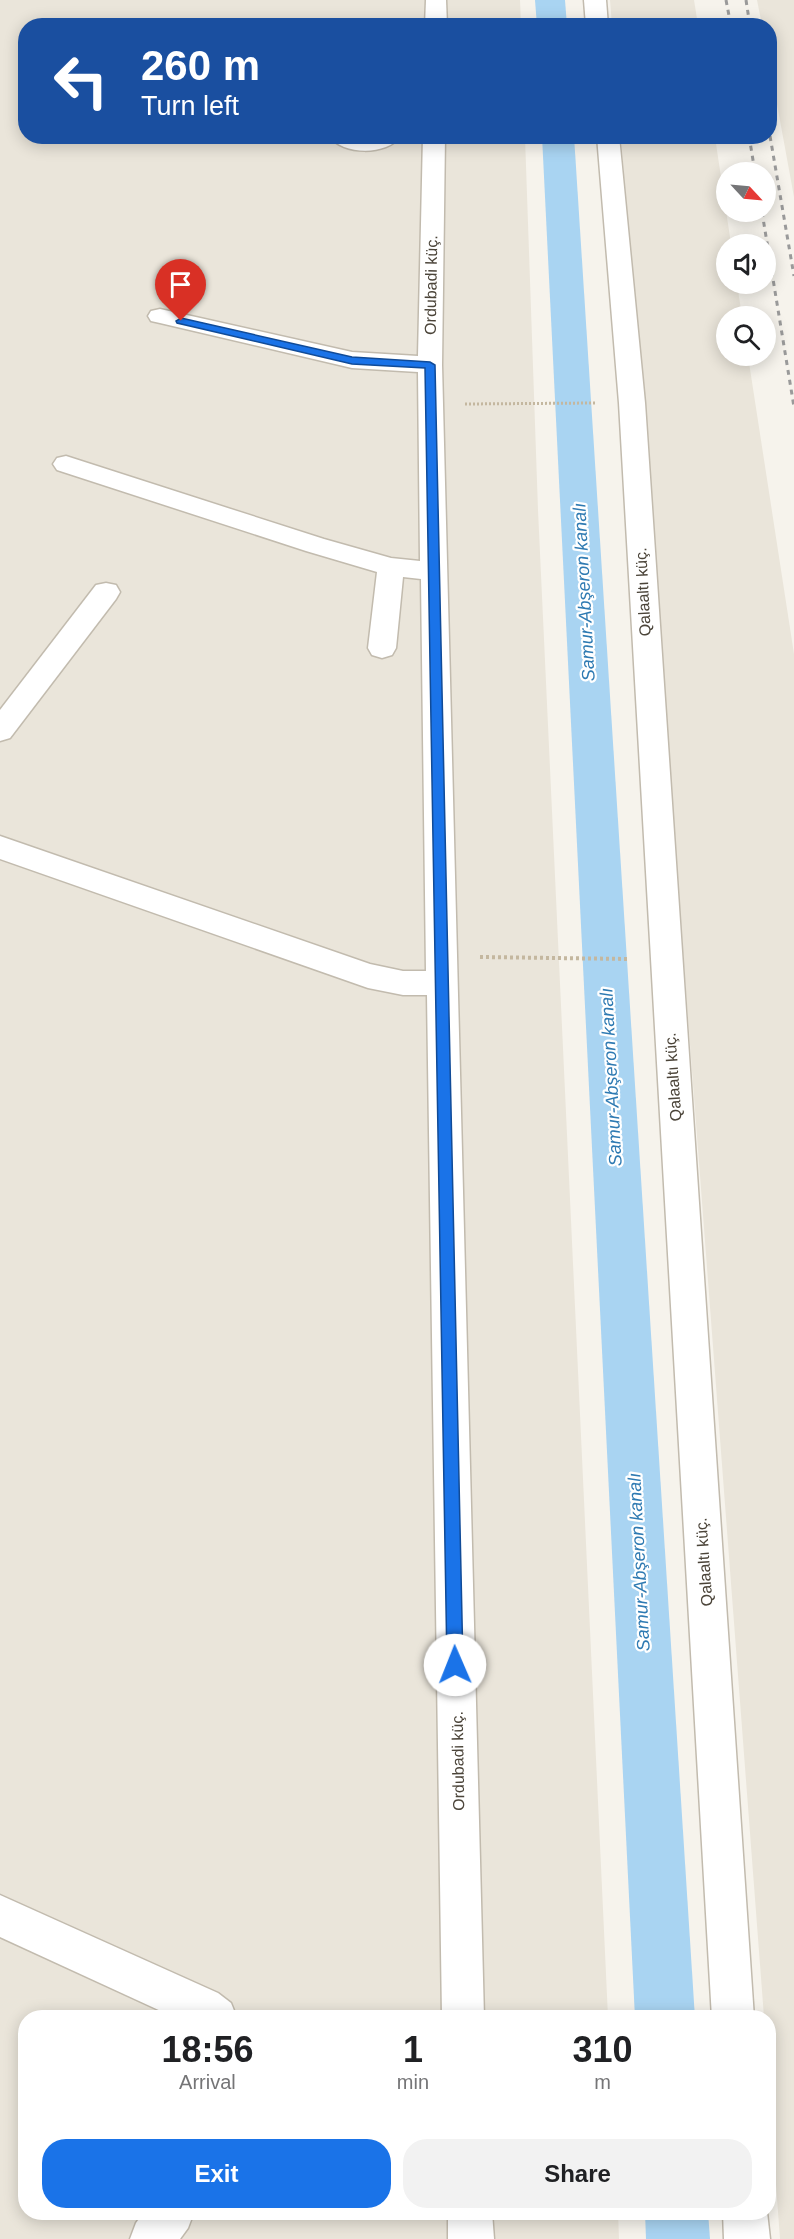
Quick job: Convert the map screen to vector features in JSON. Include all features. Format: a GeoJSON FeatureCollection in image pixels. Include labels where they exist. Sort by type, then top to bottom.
{"type":"FeatureCollection","features":[{"type":"Feature","properties":{"kind":"street"},"geometry":{"type":"LineString","coordinates":[[436,0],[436,18]]}},
{"type":"Feature","properties":{"kind":"street"},"geometry":{"type":"LineString","coordinates":[[595,0],[596,18]]}},
{"type":"Feature","properties":{"kind":"street","name":"Ordubadi küç."},"geometry":{"type":"LineString","coordinates":[[434,144],[430,365],[440,970],[463,2010]]}},
{"type":"Feature","properties":{"kind":"street","name":"Qalaaltı küç."},"geometry":{"type":"LineString","coordinates":[[609,144],[632,403],[732,2010]]}},
{"type":"Feature","properties":{"kind":"street"},"geometry":{"type":"LineString","coordinates":[[160,316],[352,360],[430,365]]}},
{"type":"Feature","properties":{"kind":"street"},"geometry":{"type":"LineString","coordinates":[[66,464],[304,542],[391,567],[434,571]]}},
{"type":"Feature","properties":{"kind":"street"},"geometry":{"type":"LineString","coordinates":[[382,648],[391,567]]}},
{"type":"Feature","properties":{"kind":"street"},"geometry":{"type":"LineString","coordinates":[[0,731],[106,592]]}},
{"type":"Feature","properties":{"kind":"street"},"geometry":{"type":"LineString","coordinates":[[0,847],[368,976],[403,983],[440,970]]}},
{"type":"Feature","properties":{"kind":"street"},"geometry":{"type":"LineString","coordinates":[[0,1916],[206,2010]]}},
{"type":"Feature","properties":{"kind":"street"},"geometry":{"type":"LineString","coordinates":[[152,2239],[165,2220]]}},
{"type":"Feature","properties":{"kind":"street"},"geometry":{"type":"LineString","coordinates":[[470,2220],[471,2239]]}},
{"type":"Feature","properties":{"kind":"street"},"geometry":{"type":"LineString","coordinates":[[746,2220],[747,2239]]}},
{"type":"Feature","properties":{"kind":"path"},"geometry":{"type":"LineString","coordinates":[[431,404],[632,403]]}},
{"type":"Feature","properties":{"kind":"path"},"geometry":{"type":"LineString","coordinates":[[440,970],[547,959],[666,959]]}},
{"type":"Feature","properties":{"kind":"shaded area"},"geometry":{"type":"Polygon","coordinates":[[[0,0],[520,0],[521,18],[18,18],[18,144],[525,144],[538,510],[608,2010],[18,2010],[18,2220],[618,2220],[619,2239],[0,2239],[0,0]]]}},
{"type":"Feature","properties":{"kind":"shaded area"},"geometry":{"type":"Polygon","coordinates":[[[610,0],[694,0],[697,18],[611,18],[610,0]]]}},
{"type":"Feature","properties":{"kind":"shaded area"},"geometry":{"type":"Polygon","coordinates":[[[757,0],[794,0],[794,197],[777,104],[777,18],[761,18],[757,0]]]}},
{"type":"Feature","properties":{"kind":"shaded area"},"geometry":{"type":"Polygon","coordinates":[[[622,144],[716,144],[719,162],[716,162],[716,222],[728,222],[730,234],[716,234],[716,294],[739,294],[740,306],[716,306],[716,366],[750,366],[794,654],[794,2239],[780,2239],[776,2184],[776,2010],[763,2010],[622,144]]]}},
{"type":"Feature","properties":{"kind":"waterway","name":"Samur-Abşeron kanalı"},"geometry":{"type":"LineString","coordinates":[[550,0],[551,18]]}},
{"type":"Feature","properties":{"kind":"waterway","name":"Samur-Abşeron kanalı"},"geometry":{"type":"LineString","coordinates":[[558,144],[665,2010]]}},
{"type":"Feature","properties":{"kind":"waterway","name":"Samur-Abşeron kanalı"},"geometry":{"type":"LineString","coordinates":[[677,2220],[678,2239]]}},
{"type":"Feature","properties":{"kind":"railway"},"geometry":{"type":"LineString","coordinates":[[726,0],[729,18]]}},
{"type":"Feature","properties":{"kind":"railway"},"geometry":{"type":"LineString","coordinates":[[746,0],[749,18]]}},
{"type":"Feature","properties":{"kind":"railway"},"geometry":{"type":"LineString","coordinates":[[750,144],[753,162]]}},
{"type":"Feature","properties":{"kind":"railway"},"geometry":{"type":"LineString","coordinates":[[771,144],[794,276]]}},
{"type":"Feature","properties":{"kind":"railway"},"geometry":{"type":"LineString","coordinates":[[764,222],[794,407]]}},
{"type":"Feature","properties":{"kind":"route"},"geometry":{"type":"LineString","coordinates":[[181,321],[352,360],[384,364],[430,365],[455,1665]]}}]}
